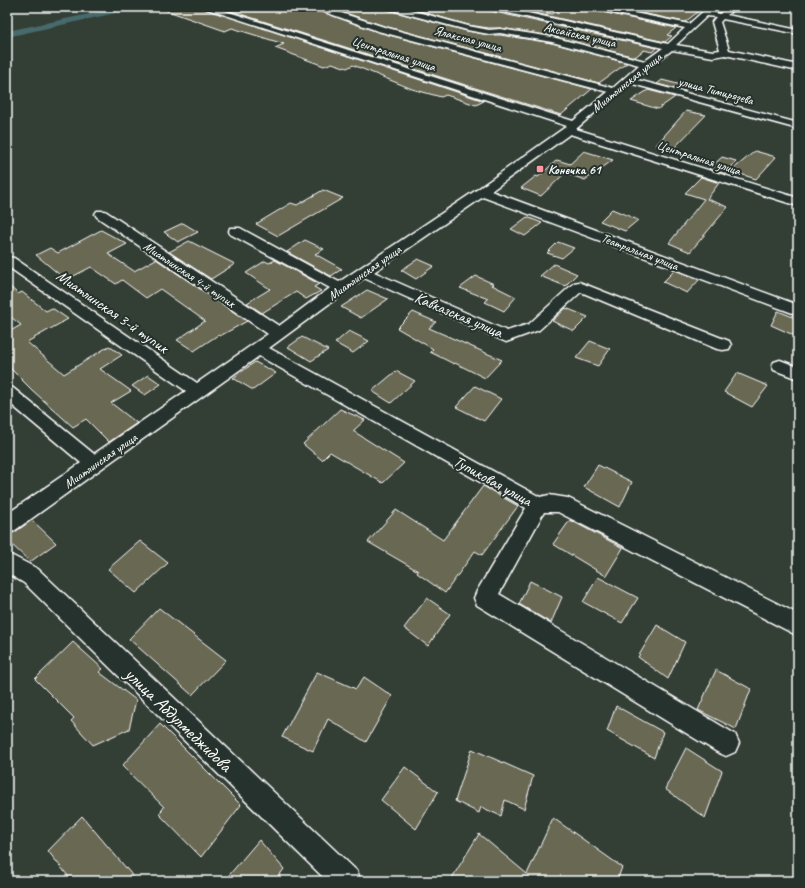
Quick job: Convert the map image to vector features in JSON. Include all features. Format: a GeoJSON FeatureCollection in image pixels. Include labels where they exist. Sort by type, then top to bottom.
{"type":"FeatureCollection","features":[{"type":"Feature","properties":{"kind":"street","name":"Центральная улица"},"geometry":{"type":"LineString","coordinates":[[205,7],[798,202]]}},
{"type":"Feature","properties":{"kind":"street","name":"Ялакская улица"},"geometry":{"type":"LineString","coordinates":[[315,7],[382,29],[615,91]]}},
{"type":"Feature","properties":{"kind":"street","name":"Аксайская улица"},"geometry":{"type":"LineString","coordinates":[[391,7],[467,28],[489,32],[500,31],[552,40],[646,64]]}},
{"type":"Feature","properties":{"kind":"street"},"geometry":{"type":"LineString","coordinates":[[491,7],[512,13],[670,47],[713,54],[725,52],[798,68]]}},
{"type":"Feature","properties":{"kind":"street"},"geometry":{"type":"LineString","coordinates":[[512,13],[523,7]]}},
{"type":"Feature","properties":{"kind":"street"},"geometry":{"type":"LineString","coordinates":[[593,7],[692,27]]}},
{"type":"Feature","properties":{"kind":"street","name":"Миатлинская улица"},"geometry":{"type":"LineString","coordinates":[[7,525],[258,349],[340,288],[482,192],[571,128],[646,64],[670,47],[712,11],[732,7]]}},
{"type":"Feature","properties":{"kind":"street"},"geometry":{"type":"LineString","coordinates":[[712,11],[798,32]]}},
{"type":"Feature","properties":{"kind":"street"},"geometry":{"type":"LineString","coordinates":[[712,11],[725,52]]}},
{"type":"Feature","properties":{"kind":"street","name":"улица Тимирязева"},"geometry":{"type":"LineString","coordinates":[[628,80],[798,126]]}},
{"type":"Feature","properties":{"kind":"street","name":"Театральная улица"},"geometry":{"type":"LineString","coordinates":[[482,192],[798,310]]}},
{"type":"Feature","properties":{"kind":"street","name":"Миатлинская 4-й тупик"},"geometry":{"type":"LineString","coordinates":[[102,214],[278,334]]}},
{"type":"Feature","properties":{"kind":"street"},"geometry":{"type":"LineString","coordinates":[[235,231],[340,288]]}},
{"type":"Feature","properties":{"kind":"street","name":"Миатлинская 3-й тупик"},"geometry":{"type":"LineString","coordinates":[[9,261],[197,391]]}},
{"type":"Feature","properties":{"kind":"street","name":"Кавказская улица"},"geometry":{"type":"LineString","coordinates":[[363,272],[506,337],[534,327],[579,286],[723,345]]}},
{"type":"Feature","properties":{"kind":"street","name":"Тупиковая улица"},"geometry":{"type":"LineString","coordinates":[[258,349],[538,505],[549,503],[561,504],[798,625]]}},
{"type":"Feature","properties":{"kind":"street"},"geometry":{"type":"LineString","coordinates":[[780,366],[798,373]]}},
{"type":"Feature","properties":{"kind":"street"},"geometry":{"type":"LineString","coordinates":[[7,392],[94,464]]}},
{"type":"Feature","properties":{"kind":"street"},"geometry":{"type":"LineString","coordinates":[[538,505],[485,598],[726,743]]}},
{"type":"Feature","properties":{"kind":"street","name":"улица Абдулмеджидова"},"geometry":{"type":"LineString","coordinates":[[7,562],[31,576],[346,881]]}},
{"type":"Feature","properties":{"kind":"building"},"geometry":{"type":"Polygon","coordinates":[[[166,7],[200,7],[484,101],[476,105],[446,95],[441,97],[412,89],[353,65],[347,68],[332,63],[324,66],[275,48],[284,44],[232,28],[225,31],[165,10],[166,7]]]}},
{"type":"Feature","properties":{"kind":"building"},"geometry":{"type":"Polygon","coordinates":[[[218,7],[310,7],[378,32],[592,89],[561,115],[218,7]]]}},
{"type":"Feature","properties":{"kind":"building"},"geometry":{"type":"Polygon","coordinates":[[[328,7],[381,7],[381,9],[467,31],[552,43],[627,63],[599,83],[384,26],[328,7]]]}},
{"type":"Feature","properties":{"kind":"building"},"geometry":{"type":"Polygon","coordinates":[[[417,7],[440,11],[445,9],[456,10],[464,7],[472,7],[657,48],[652,52],[644,50],[635,57],[552,36],[468,25],[412,9],[417,7]]]}},
{"type":"Feature","properties":{"kind":"building"},"geometry":{"type":"Polygon","coordinates":[[[508,7],[524,8],[552,14],[565,7],[588,7],[593,10],[676,28],[667,35],[672,36],[665,42],[508,7]]]}},
{"type":"Feature","properties":{"kind":"building"},"geometry":{"type":"Polygon","coordinates":[[[612,7],[679,7],[699,11],[685,22],[612,7]]]}},
{"type":"Feature","properties":{"kind":"building"},"geometry":{"type":"Polygon","coordinates":[[[662,80],[689,87],[684,91],[657,84],[662,80]]]}},
{"type":"Feature","properties":{"kind":"building"},"geometry":{"type":"Polygon","coordinates":[[[648,90],[675,97],[658,109],[631,101],[648,90]]]}},
{"type":"Feature","properties":{"kind":"building"},"geometry":{"type":"Polygon","coordinates":[[[686,111],[706,115],[673,149],[656,145],[686,111]]]}},
{"type":"Feature","properties":{"kind":"building"},"geometry":{"type":"Polygon","coordinates":[[[584,151],[613,160],[585,180],[565,173],[541,196],[521,188],[536,176],[538,177],[557,160],[570,164],[584,151]]]}},
{"type":"Feature","properties":{"kind":"building"},"geometry":{"type":"Polygon","coordinates":[[[755,151],[776,157],[756,179],[731,171],[755,151]]]}},
{"type":"Feature","properties":{"kind":"building"},"geometry":{"type":"Polygon","coordinates":[[[722,157],[736,161],[726,174],[709,169],[722,157]]]}},
{"type":"Feature","properties":{"kind":"building"},"geometry":{"type":"Polygon","coordinates":[[[701,177],[719,183],[707,199],[728,207],[690,252],[669,243],[704,199],[685,193],[701,177]]]}},
{"type":"Feature","properties":{"kind":"building"},"geometry":{"type":"Polygon","coordinates":[[[323,190],[343,198],[278,236],[256,224],[291,203],[297,205],[323,190]]]}},
{"type":"Feature","properties":{"kind":"building"},"geometry":{"type":"Polygon","coordinates":[[[612,209],[638,220],[625,231],[600,221],[612,209]]]}},
{"type":"Feature","properties":{"kind":"building"},"geometry":{"type":"Polygon","coordinates":[[[527,217],[542,223],[525,236],[511,229],[527,217]]]}},
{"type":"Feature","properties":{"kind":"building"},"geometry":{"type":"Polygon","coordinates":[[[183,223],[198,232],[178,242],[164,232],[183,223]]]}},
{"type":"Feature","properties":{"kind":"building"},"geometry":{"type":"Polygon","coordinates":[[[101,230],[127,244],[108,254],[134,271],[156,259],[247,321],[220,336],[218,335],[194,351],[177,340],[205,321],[160,289],[146,298],[122,280],[116,284],[91,267],[66,280],[36,255],[50,248],[58,253],[101,230]]]}},
{"type":"Feature","properties":{"kind":"building"},"geometry":{"type":"Polygon","coordinates":[[[305,240],[324,249],[315,254],[342,269],[331,276],[287,252],[305,240]]]}},
{"type":"Feature","properties":{"kind":"building"},"geometry":{"type":"Polygon","coordinates":[[[189,241],[235,264],[211,279],[169,252],[189,241]]]}},
{"type":"Feature","properties":{"kind":"building"},"geometry":{"type":"Polygon","coordinates":[[[558,242],[574,248],[562,258],[547,253],[558,242]]]}},
{"type":"Feature","properties":{"kind":"building"},"geometry":{"type":"Polygon","coordinates":[[[418,259],[434,266],[416,279],[401,270],[418,259]]]}},
{"type":"Feature","properties":{"kind":"building"},"geometry":{"type":"Polygon","coordinates":[[[275,260],[319,284],[314,287],[321,291],[306,299],[296,292],[262,313],[247,303],[270,289],[246,273],[265,261],[269,263],[275,260]]]}},
{"type":"Feature","properties":{"kind":"building"},"geometry":{"type":"Polygon","coordinates":[[[554,264],[577,274],[565,286],[540,276],[554,264]]]}},
{"type":"Feature","properties":{"kind":"building"},"geometry":{"type":"Polygon","coordinates":[[[675,270],[699,280],[687,293],[663,282],[675,270]]]}},
{"type":"Feature","properties":{"kind":"building"},"geometry":{"type":"Polygon","coordinates":[[[476,276],[494,284],[492,285],[516,297],[504,311],[485,302],[488,299],[460,288],[476,276]]]}},
{"type":"Feature","properties":{"kind":"building"},"geometry":{"type":"Polygon","coordinates":[[[7,284],[18,294],[22,292],[46,311],[52,308],[68,319],[27,342],[64,374],[109,346],[122,355],[100,369],[131,391],[111,403],[137,423],[109,442],[86,419],[73,427],[7,365],[7,333],[21,325],[7,314],[7,284]]]}},
{"type":"Feature","properties":{"kind":"building"},"geometry":{"type":"Polygon","coordinates":[[[367,290],[388,299],[361,318],[341,307],[367,290]]]}},
{"type":"Feature","properties":{"kind":"building"},"geometry":{"type":"Polygon","coordinates":[[[566,308],[588,317],[574,331],[552,321],[566,308]]]}},
{"type":"Feature","properties":{"kind":"building"},"geometry":{"type":"Polygon","coordinates":[[[778,311],[798,319],[798,337],[771,325],[778,311]]]}},
{"type":"Feature","properties":{"kind":"building"},"geometry":{"type":"Polygon","coordinates":[[[413,312],[436,322],[429,328],[502,360],[485,378],[430,352],[433,349],[397,328],[413,312]]]}},
{"type":"Feature","properties":{"kind":"building"},"geometry":{"type":"Polygon","coordinates":[[[349,331],[369,341],[353,353],[335,343],[349,331]]]}},
{"type":"Feature","properties":{"kind":"building"},"geometry":{"type":"Polygon","coordinates":[[[302,337],[328,350],[311,361],[288,347],[302,337]]]}},
{"type":"Feature","properties":{"kind":"building"},"geometry":{"type":"Polygon","coordinates":[[[590,341],[610,349],[598,366],[576,358],[590,341]]]}},
{"type":"Feature","properties":{"kind":"building"},"geometry":{"type":"Polygon","coordinates":[[[255,362],[276,373],[253,390],[233,378],[255,362]]]}},
{"type":"Feature","properties":{"kind":"building"},"geometry":{"type":"Polygon","coordinates":[[[396,371],[415,381],[391,403],[372,391],[396,371]]]}},
{"type":"Feature","properties":{"kind":"building"},"geometry":{"type":"Polygon","coordinates":[[[737,373],[768,386],[752,407],[724,392],[737,373]]]}},
{"type":"Feature","properties":{"kind":"building"},"geometry":{"type":"Polygon","coordinates":[[[148,375],[161,384],[145,395],[132,386],[148,375]]]}},
{"type":"Feature","properties":{"kind":"building"},"geometry":{"type":"Polygon","coordinates":[[[475,386],[501,399],[484,421],[456,407],[475,386]]]}},
{"type":"Feature","properties":{"kind":"building"},"geometry":{"type":"Polygon","coordinates":[[[340,409],[365,420],[353,431],[404,463],[383,483],[330,452],[322,460],[303,444],[340,409]]]}},
{"type":"Feature","properties":{"kind":"building"},"geometry":{"type":"Polygon","coordinates":[[[598,465],[632,482],[620,507],[584,487],[598,465]]]}},
{"type":"Feature","properties":{"kind":"building"},"geometry":{"type":"Polygon","coordinates":[[[483,486],[518,506],[482,555],[475,551],[445,593],[417,573],[418,571],[368,542],[396,510],[443,540],[483,486]]]}},
{"type":"Feature","properties":{"kind":"building"},"geometry":{"type":"Polygon","coordinates":[[[32,520],[56,543],[30,562],[7,540],[7,535],[15,532],[32,520]]]}},
{"type":"Feature","properties":{"kind":"building"},"geometry":{"type":"Polygon","coordinates":[[[570,520],[623,548],[606,576],[553,544],[570,520]]]}},
{"type":"Feature","properties":{"kind":"building"},"geometry":{"type":"Polygon","coordinates":[[[140,541],[168,563],[136,593],[108,569],[140,541]]]}},
{"type":"Feature","properties":{"kind":"building"},"geometry":{"type":"Polygon","coordinates":[[[598,577],[638,598],[622,623],[583,602],[598,577]]]}},
{"type":"Feature","properties":{"kind":"building"},"geometry":{"type":"Polygon","coordinates":[[[530,581],[562,597],[551,623],[519,604],[530,581]]]}},
{"type":"Feature","properties":{"kind":"building"},"geometry":{"type":"Polygon","coordinates":[[[427,598],[450,614],[428,646],[404,628],[427,598]]]}},
{"type":"Feature","properties":{"kind":"building"},"geometry":{"type":"Polygon","coordinates":[[[159,608],[226,660],[192,695],[129,639],[159,608]]]}},
{"type":"Feature","properties":{"kind":"building"},"geometry":{"type":"Polygon","coordinates":[[[657,625],[685,642],[668,679],[638,657],[657,625]]]}},
{"type":"Feature","properties":{"kind":"building"},"geometry":{"type":"Polygon","coordinates":[[[73,642],[103,669],[99,672],[136,700],[129,729],[93,745],[71,721],[74,718],[35,679],[73,642]]]}},
{"type":"Feature","properties":{"kind":"building"},"geometry":{"type":"Polygon","coordinates":[[[716,670],[751,689],[736,729],[698,710],[716,670]]]}},
{"type":"Feature","properties":{"kind":"building"},"geometry":{"type":"Polygon","coordinates":[[[317,672],[356,689],[364,677],[392,696],[366,742],[328,719],[313,751],[282,737],[317,672]]]}},
{"type":"Feature","properties":{"kind":"building"},"geometry":{"type":"Polygon","coordinates":[[[616,706],[663,732],[654,758],[607,731],[616,706]]]}},
{"type":"Feature","properties":{"kind":"building"},"geometry":{"type":"Polygon","coordinates":[[[160,724],[241,805],[201,857],[159,814],[164,807],[122,766],[160,724]]]}},
{"type":"Feature","properties":{"kind":"building"},"geometry":{"type":"Polygon","coordinates":[[[686,748],[722,771],[705,818],[665,789],[686,748]]]}},
{"type":"Feature","properties":{"kind":"building"},"geometry":{"type":"Polygon","coordinates":[[[472,749],[533,776],[524,809],[505,800],[501,816],[481,807],[479,813],[455,801],[472,749]]]}},
{"type":"Feature","properties":{"kind":"building"},"geometry":{"type":"Polygon","coordinates":[[[405,767],[438,792],[416,829],[381,800],[405,767]]]}},
{"type":"Feature","properties":{"kind":"building"},"geometry":{"type":"Polygon","coordinates":[[[82,816],[137,881],[72,881],[48,851],[82,816]]]}},
{"type":"Feature","properties":{"kind":"building"},"geometry":{"type":"Polygon","coordinates":[[[553,818],[622,867],[617,881],[450,881],[479,834],[527,874],[553,818]]]}},
{"type":"Feature","properties":{"kind":"building"},"geometry":{"type":"Polygon","coordinates":[[[259,840],[284,869],[275,881],[224,881],[259,840]]]}},
{"type":"Feature","properties":{"kind":"waterway"},"geometry":{"type":"LineString","coordinates":[[7,34],[134,7]]}},
{"type":"Feature","properties":{"kind":"place","name":"Конечка 61"},"geometry":{"type":"Point","coordinates":[540,169]}}]}
